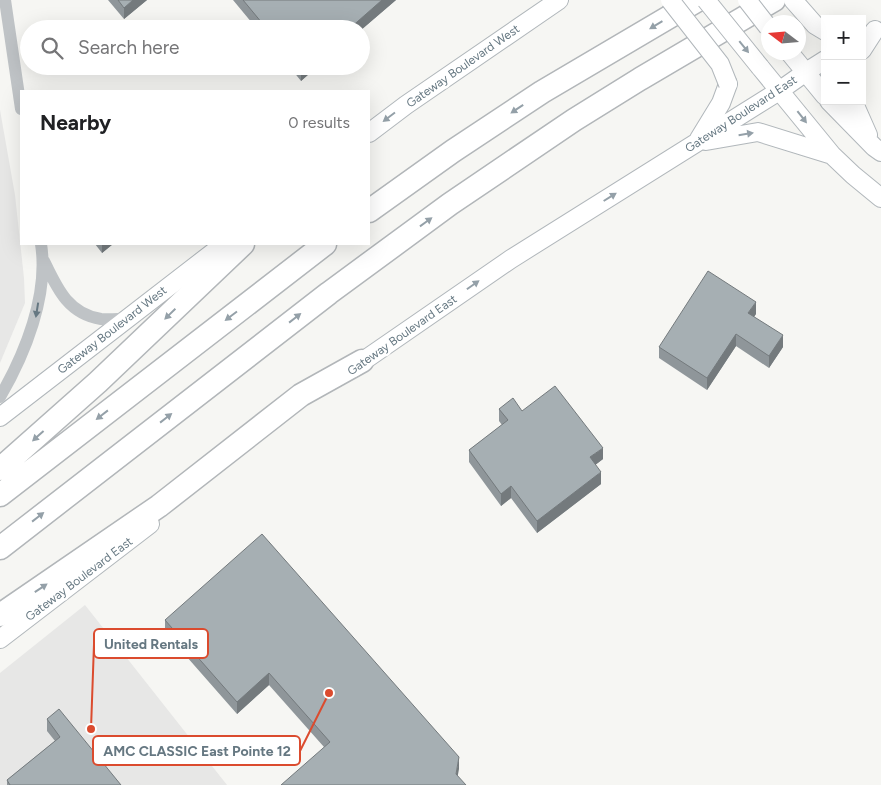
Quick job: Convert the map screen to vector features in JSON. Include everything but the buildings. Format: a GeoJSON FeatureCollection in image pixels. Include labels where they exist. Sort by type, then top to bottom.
{"type":"FeatureCollection","features":[{"type":"Feature","properties":{"kind":"highway"},"geometry":{"type":"LineString","coordinates":[[370,210],[453,151],[542,92],[698,0]]}},
{"type":"Feature","properties":{"kind":"highway"},"geometry":{"type":"LineString","coordinates":[[0,548],[329,292],[450,204],[567,125],[640,79],[774,0]]}},
{"type":"Feature","properties":{"kind":"highway"},"geometry":{"type":"LineString","coordinates":[[0,469],[119,362],[242,245]]}},
{"type":"Feature","properties":{"kind":"highway"},"geometry":{"type":"LineString","coordinates":[[0,495],[324,245]]}},
{"type":"Feature","properties":{"kind":"highway"},"geometry":{"type":"LineString","coordinates":[[0,615],[159,506],[301,395],[362,361]]}},
{"type":"Feature","properties":{"kind":"main road","name":"Gateway Boulevard West"},"geometry":{"type":"LineString","coordinates":[[370,132],[406,105],[559,0]]}},
{"type":"Feature","properties":{"kind":"main road"},"geometry":{"type":"LineString","coordinates":[[670,0],[720,64],[728,84],[721,103],[698,142]]}},
{"type":"Feature","properties":{"kind":"main road"},"geometry":{"type":"LineString","coordinates":[[706,0],[832,155],[853,176],[881,198]]}},
{"type":"Feature","properties":{"kind":"main road"},"geometry":{"type":"LineString","coordinates":[[747,0],[761,18]]}},
{"type":"Feature","properties":{"kind":"main road"},"geometry":{"type":"LineString","coordinates":[[793,0],[814,25],[821,29]]}},
{"type":"Feature","properties":{"kind":"main road"},"geometry":{"type":"LineString","coordinates":[[796,60],[821,91]]}},
{"type":"Feature","properties":{"kind":"main road","name":"Gateway Boulevard East"},"geometry":{"type":"LineString","coordinates":[[0,639],[362,361],[511,259],[779,91],[821,63]]}},
{"type":"Feature","properties":{"kind":"main road"},"geometry":{"type":"LineString","coordinates":[[832,105],[877,149]]}},
{"type":"Feature","properties":{"kind":"main road"},"geometry":{"type":"LineString","coordinates":[[855,105],[877,149]]}},
{"type":"Feature","properties":{"kind":"main road"},"geometry":{"type":"LineString","coordinates":[[698,142],[758,132],[832,155]]}},
{"type":"Feature","properties":{"kind":"main road","name":"Gateway Boulevard West"},"geometry":{"type":"LineString","coordinates":[[0,416],[223,245]]}},
{"type":"Feature","properties":{"kind":"street"},"geometry":{"type":"LineString","coordinates":[[5,0],[20,102]]}},
{"type":"Feature","properties":{"kind":"street"},"geometry":{"type":"LineString","coordinates":[[41,245],[44,261],[58,291],[68,304],[86,315],[102,319],[129,318]]}},
{"type":"Feature","properties":{"kind":"street"},"geometry":{"type":"LineString","coordinates":[[0,397],[8,384],[35,320],[44,261]]}},
{"type":"Feature","properties":{"kind":"shaded area"},"geometry":{"type":"Polygon","coordinates":[[[0,110],[15,195],[25,303],[0,363],[0,110]]]}},
{"type":"Feature","properties":{"kind":"shaded area"},"geometry":{"type":"Polygon","coordinates":[[[85,605],[227,785],[0,785],[0,673],[85,605]]]}},
{"type":"Feature","properties":{"kind":"place","name":"AMC CLASSIC East Pointe 12"},"geometry":{"type":"Point","coordinates":[329,693]}},
{"type":"Feature","properties":{"kind":"place","name":"United Rentals"},"geometry":{"type":"Point","coordinates":[91,729]}}]}
